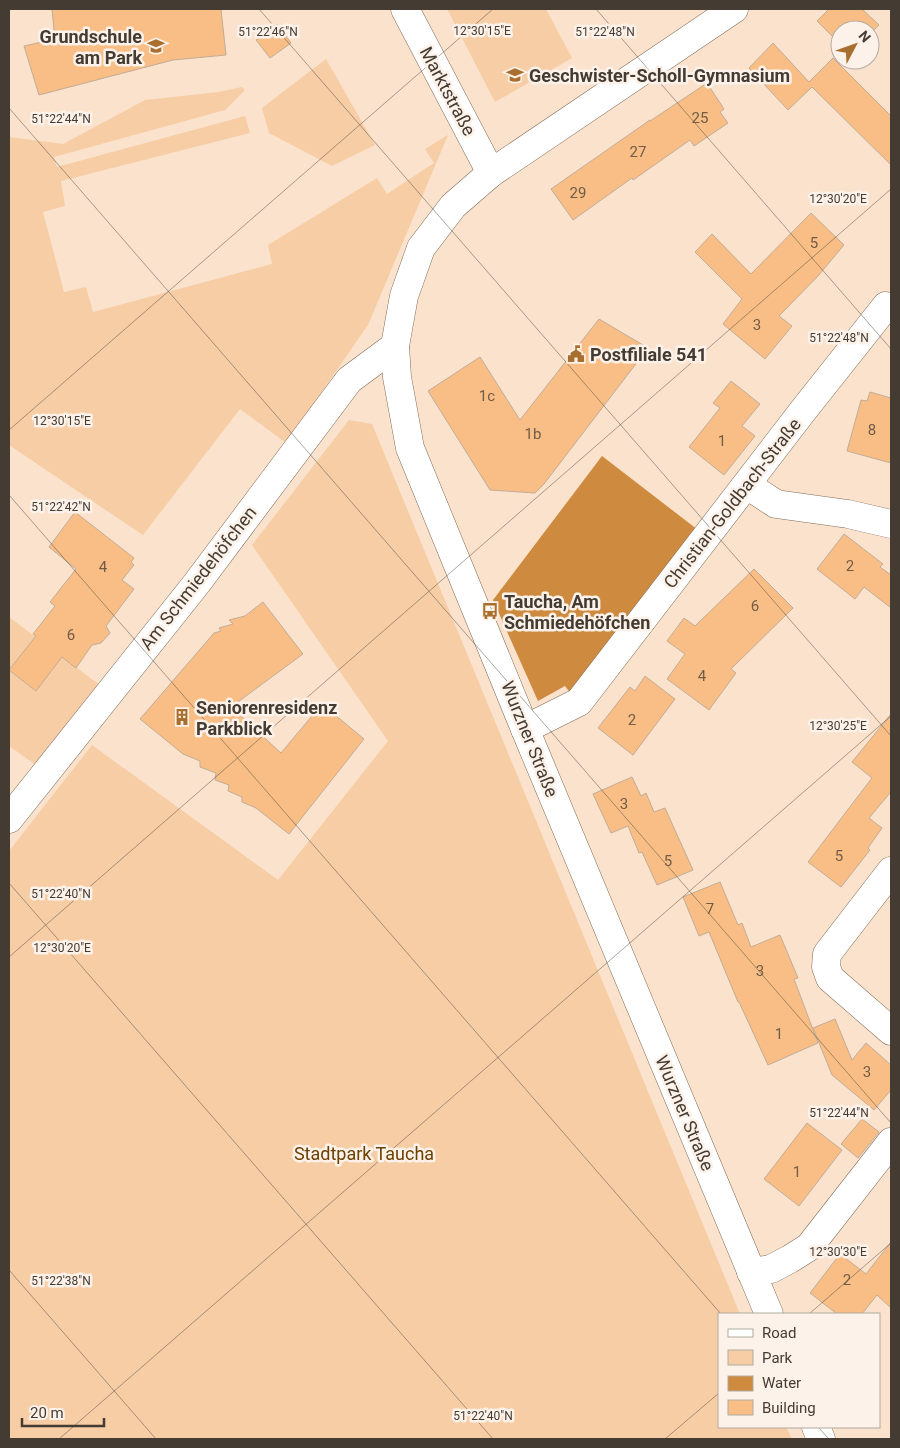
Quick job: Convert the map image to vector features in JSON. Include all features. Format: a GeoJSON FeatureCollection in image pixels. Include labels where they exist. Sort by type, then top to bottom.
{"type":"FeatureCollection","features":[{"type":"Feature","properties":{"kind":"street","name":"Marktstraße"},"geometry":{"type":"LineString","coordinates":[[405,9],[492,173]]}},
{"type":"Feature","properties":{"kind":"street","name":"Wurzner Straße"},"geometry":{"type":"LineString","coordinates":[[734,9],[492,173],[453,206],[421,248],[404,296],[395,346],[397,377],[410,448],[769,1313]]}},
{"type":"Feature","properties":{"kind":"street","name":"Christian-Goldbach-Straße"},"geometry":{"type":"LineString","coordinates":[[525,728],[579,702],[886,306]]}},
{"type":"Feature","properties":{"kind":"street","name":"Am Schmiedehöfchen"},"geometry":{"type":"LineString","coordinates":[[9,819],[197,583],[349,380],[395,346]]}},
{"type":"Feature","properties":{"kind":"street"},"geometry":{"type":"LineString","coordinates":[[747,485],[776,504],[848,514],[891,524]]}},
{"type":"Feature","properties":{"kind":"street"},"geometry":{"type":"LineString","coordinates":[[891,871],[827,954],[826,967],[830,978],[891,1031]]}},
{"type":"Feature","properties":{"kind":"street"},"geometry":{"type":"LineString","coordinates":[[751,1272],[771,1269],[790,1260],[809,1247],[891,1142]]}},
{"type":"Feature","properties":{"kind":"green space"},"geometry":{"type":"Polygon","coordinates":[[[447,9],[546,9],[572,58],[495,102],[447,9]]]}},
{"type":"Feature","properties":{"kind":"green space"},"geometry":{"type":"Polygon","coordinates":[[[326,59],[375,145],[332,166],[269,133],[262,108],[326,59]]]}},
{"type":"Feature","properties":{"kind":"green space"},"geometry":{"type":"Polygon","coordinates":[[[242,87],[245,90],[225,110],[54,157],[57,167],[245,116],[250,133],[61,181],[65,206],[43,212],[64,292],[86,287],[93,312],[272,264],[268,245],[377,178],[387,194],[434,163],[425,149],[448,135],[368,325],[286,443],[240,409],[143,535],[9,445],[9,137],[63,144],[145,100],[219,92],[242,87]]]}},
{"type":"Feature","properties":{"kind":"green space","name":"Stadtpark Taucha"},"geometry":{"type":"Polygon","coordinates":[[[349,420],[372,424],[740,1313],[718,1313],[718,1428],[786,1428],[792,1439],[9,1439],[9,851],[92,745],[278,880],[388,741],[252,545],[349,420]]]}},
{"type":"Feature","properties":{"kind":"green space"},"geometry":{"type":"Polygon","coordinates":[[[9,617],[101,686],[36,765],[9,746],[9,617]]]}},
{"type":"Feature","properties":{"kind":"water"},"geometry":{"type":"Polygon","coordinates":[[[602,456],[698,530],[571,694],[565,686],[538,701],[493,600],[602,456]]]}},
{"type":"Feature","properties":{"kind":"building"},"geometry":{"type":"Polygon","coordinates":[[[52,9],[221,9],[226,55],[173,60],[39,95],[24,46],[55,39],[52,9]]]}},
{"type":"Feature","properties":{"kind":"building"},"geometry":{"type":"Polygon","coordinates":[[[829,9],[862,9],[874,20],[830,20],[830,34],[817,21],[829,9]]]}},
{"type":"Feature","properties":{"kind":"building"},"geometry":{"type":"Polygon","coordinates":[[[277,24],[291,43],[270,58],[256,40],[277,24]]]}},
{"type":"Feature","properties":{"kind":"building"},"geometry":{"type":"Polygon","coordinates":[[[773,43],[809,82],[830,61],[830,70],[845,70],[891,116],[891,165],[812,87],[788,110],[749,68],[773,43]]]}},
{"type":"Feature","properties":{"kind":"building"},"geometry":{"type":"Polygon","coordinates":[[[707,83],[724,109],[720,112],[728,123],[694,146],[690,140],[573,220],[551,189],[707,83]]]}},
{"type":"Feature","properties":{"kind":"building"},"geometry":{"type":"Polygon","coordinates":[[[811,213],[844,245],[818,276],[779,316],[792,326],[765,359],[723,324],[742,299],[695,252],[712,234],[751,274],[811,213]]]}},
{"type":"Feature","properties":{"kind":"building"},"geometry":{"type":"Polygon","coordinates":[[[599,319],[648,348],[544,484],[535,493],[490,490],[428,391],[480,357],[520,420],[599,319]]]}},
{"type":"Feature","properties":{"kind":"building"},"geometry":{"type":"Polygon","coordinates":[[[731,381],[760,404],[742,426],[755,436],[724,475],[689,447],[720,408],[713,403],[731,381]]]}},
{"type":"Feature","properties":{"kind":"building"},"geometry":{"type":"Polygon","coordinates":[[[870,392],[891,398],[891,463],[847,451],[861,400],[867,401],[870,392]]]}},
{"type":"Feature","properties":{"kind":"building"},"geometry":{"type":"Polygon","coordinates":[[[75,512],[134,558],[131,562],[134,565],[122,580],[134,589],[106,626],[110,633],[101,643],[92,645],[76,668],[62,657],[36,691],[9,670],[36,636],[33,634],[55,606],[50,602],[76,569],[49,547],[75,512]]]}},
{"type":"Feature","properties":{"kind":"building"},"geometry":{"type":"Polygon","coordinates":[[[844,534],[883,564],[880,567],[891,575],[891,608],[864,587],[855,599],[817,569],[844,534]]]}},
{"type":"Feature","properties":{"kind":"building"},"geometry":{"type":"Polygon","coordinates":[[[754,569],[793,608],[731,669],[736,673],[709,710],[667,679],[685,654],[667,641],[684,618],[695,626],[754,569]]]}},
{"type":"Feature","properties":{"kind":"building","name":"Seniorenresidenz Parkblick"},"geometry":{"type":"Polygon","coordinates":[[[263,602],[303,654],[231,707],[281,753],[322,704],[364,739],[289,834],[256,808],[242,802],[242,797],[228,791],[229,785],[215,780],[216,773],[200,767],[200,761],[183,754],[140,719],[214,633],[221,631],[219,628],[233,624],[229,620],[245,616],[263,602]]]}},
{"type":"Feature","properties":{"kind":"building"},"geometry":{"type":"Polygon","coordinates":[[[645,676],[675,699],[633,755],[598,728],[630,687],[635,691],[645,676]]]}},
{"type":"Feature","properties":{"kind":"building"},"geometry":{"type":"Polygon","coordinates":[[[891,714],[891,794],[869,818],[882,828],[868,848],[870,850],[841,887],[808,862],[872,778],[852,762],[891,714]]]}},
{"type":"Feature","properties":{"kind":"building"},"geometry":{"type":"Polygon","coordinates":[[[632,777],[641,796],[646,793],[654,812],[665,808],[693,870],[657,885],[642,852],[639,853],[628,826],[611,833],[593,794],[632,777]]]}},
{"type":"Feature","properties":{"kind":"building"},"geometry":{"type":"Polygon","coordinates":[[[720,882],[738,925],[742,923],[751,947],[780,935],[798,978],[794,979],[818,1043],[768,1065],[738,1002],[709,932],[699,936],[683,897],[720,882]]]}},
{"type":"Feature","properties":{"kind":"building"},"geometry":{"type":"Polygon","coordinates":[[[835,1019],[852,1060],[866,1043],[891,1065],[891,1090],[874,1110],[832,1075],[813,1028],[835,1019]]]}},
{"type":"Feature","properties":{"kind":"building"},"geometry":{"type":"Polygon","coordinates":[[[862,1119],[879,1132],[858,1158],[841,1144],[862,1119]]]}},
{"type":"Feature","properties":{"kind":"building"},"geometry":{"type":"Polygon","coordinates":[[[807,1123],[842,1150],[799,1206],[764,1179],[807,1123]]]}},
{"type":"Feature","properties":{"kind":"building"},"geometry":{"type":"Polygon","coordinates":[[[891,1242],[891,1308],[877,1295],[863,1313],[836,1313],[810,1293],[840,1254],[866,1274],[891,1242]]]}},
{"type":"Feature","properties":{"kind":"place","name":"Grundschule am Park"},"geometry":{"type":"Point","coordinates":[156,46]}},
{"type":"Feature","properties":{"kind":"place","name":"Geschwister-Scholl-Gymnasium"},"geometry":{"type":"Point","coordinates":[515,75]}},
{"type":"Feature","properties":{"kind":"place","name":"Postfiliale 541"},"geometry":{"type":"Point","coordinates":[576,354]}},
{"type":"Feature","properties":{"kind":"place","name":"Taucha, Am Schmiedehöfchen"},"geometry":{"type":"Point","coordinates":[490,611]}},
{"type":"Feature","properties":{"kind":"place","name":"Seniorenresidenz Parkblick"},"geometry":{"type":"Point","coordinates":[182,717]}}]}
